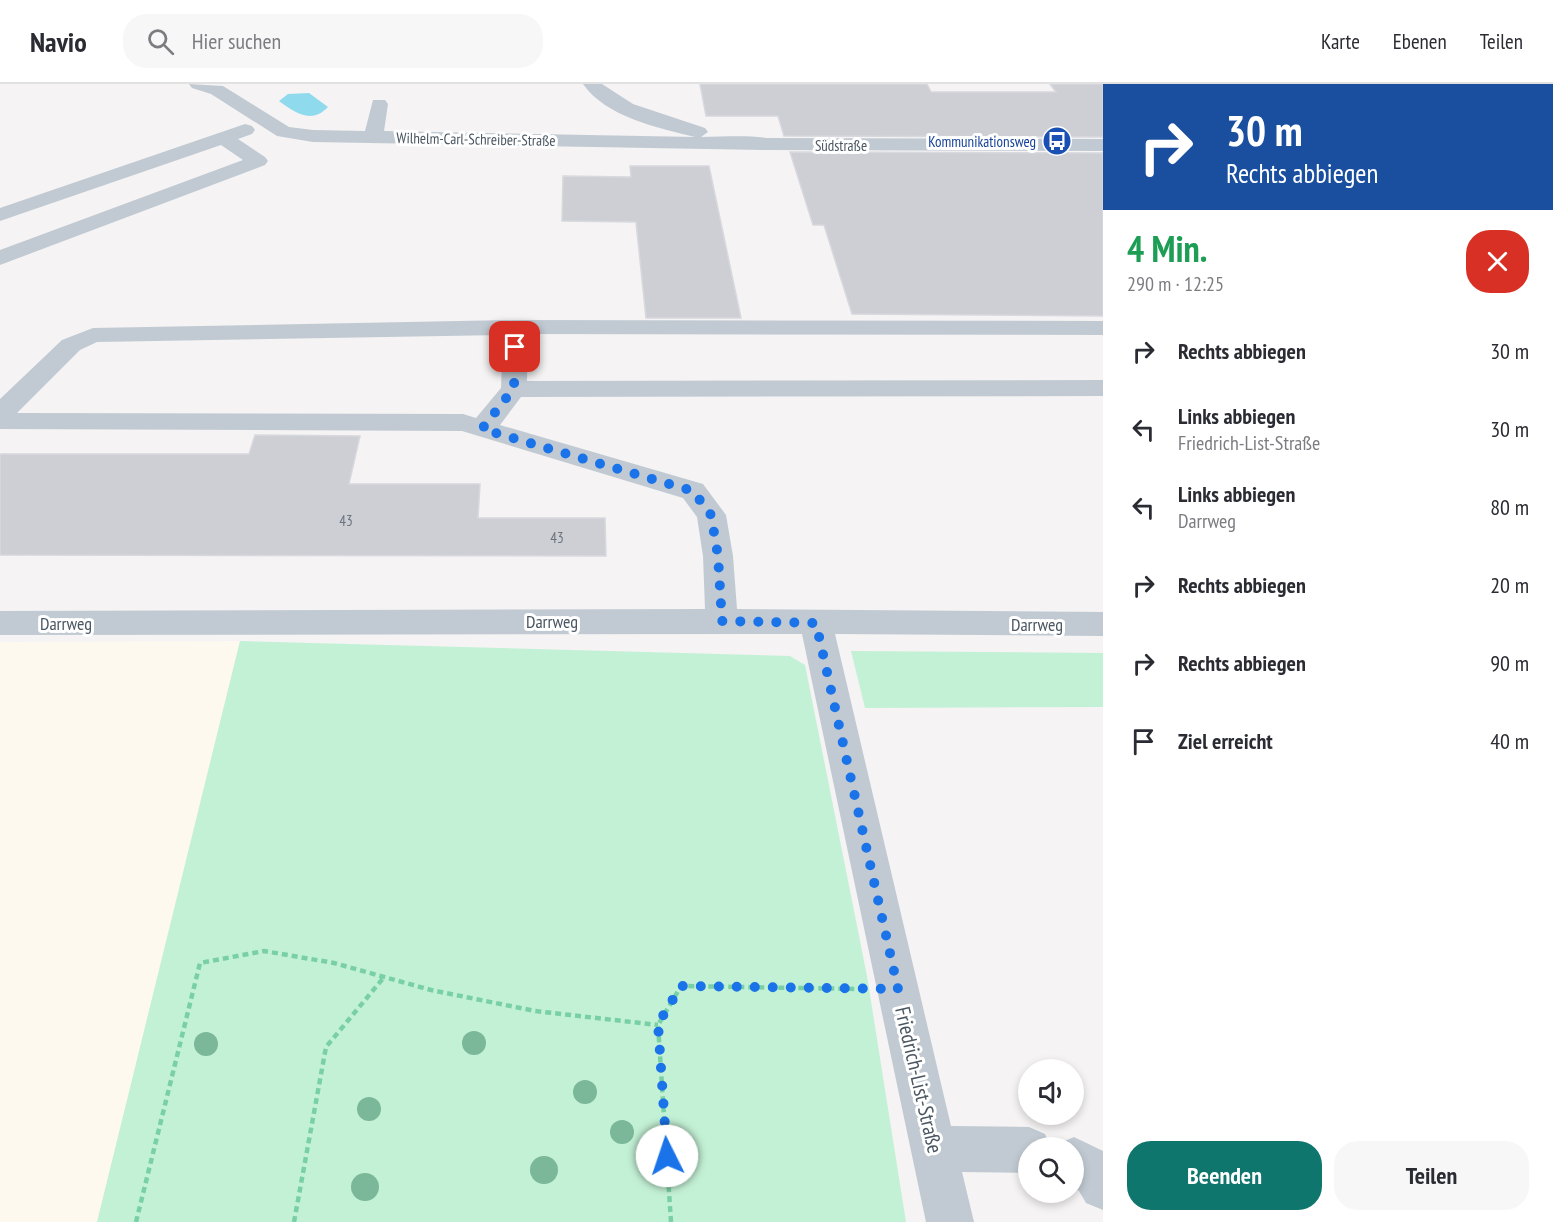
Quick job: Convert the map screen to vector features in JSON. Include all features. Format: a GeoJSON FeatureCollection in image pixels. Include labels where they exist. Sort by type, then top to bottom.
{"type":"FeatureCollection","features":[{"type":"Feature","properties":{"kind":"street","name":"Wilhelm-Carl-Schreiber-Straße"},"geometry":{"type":"LineString","coordinates":[[198,84],[246,96],[267,122],[284,132],[313,136],[767,144]]}},
{"type":"Feature","properties":{"kind":"street","name":"Südstraße"},"geometry":{"type":"LineString","coordinates":[[592,84],[643,116],[675,126],[767,144],[927,153],[1103,145]]}},
{"type":"Feature","properties":{"kind":"street"},"geometry":{"type":"LineString","coordinates":[[373,137],[379,104]]}},
{"type":"Feature","properties":{"kind":"street"},"geometry":{"type":"LineString","coordinates":[[0,215],[267,122]]}},
{"type":"Feature","properties":{"kind":"street"},"geometry":{"type":"LineString","coordinates":[[654,142],[666,137],[675,126]]}},
{"type":"Feature","properties":{"kind":"street"},"geometry":{"type":"LineString","coordinates":[[0,258],[258,162],[224,138]]}},
{"type":"Feature","properties":{"kind":"street"},"geometry":{"type":"LineString","coordinates":[[482,429],[514,388],[516,327]]}},
{"type":"Feature","properties":{"kind":"street"},"geometry":{"type":"LineString","coordinates":[[0,414],[71,345],[93,334],[516,327],[1103,328]]}},
{"type":"Feature","properties":{"kind":"street"},"geometry":{"type":"LineString","coordinates":[[514,388],[1103,388]]}},
{"type":"Feature","properties":{"kind":"street"},"geometry":{"type":"LineString","coordinates":[[0,421],[463,423],[693,491],[711,515],[718,556],[722,621]]}},
{"type":"Feature","properties":{"kind":"street","name":"Darrweg"},"geometry":{"type":"LineString","coordinates":[[0,623],[722,621],[1103,624]]}},
{"type":"Feature","properties":{"kind":"street","name":"Friedrich-List-Straße"},"geometry":{"type":"LineString","coordinates":[[816,623],[950,1222]]}},
{"type":"Feature","properties":{"kind":"street"},"geometry":{"type":"LineString","coordinates":[[934,1149],[1018,1149]]}},
{"type":"Feature","properties":{"kind":"street"},"geometry":{"type":"LineString","coordinates":[[1084,1166],[1096,1174],[1103,1186]]}},
{"type":"Feature","properties":{"kind":"path"},"geometry":{"type":"LineString","coordinates":[[136,1222],[200,963],[264,951],[334,963],[431,990],[535,1011],[658,1024]]}},
{"type":"Feature","properties":{"kind":"path"},"geometry":{"type":"LineString","coordinates":[[294,1222],[326,1047],[385,976]]}},
{"type":"Feature","properties":{"kind":"path"},"geometry":{"type":"LineString","coordinates":[[671,1222],[658,1024],[681,986],[898,989]]}},
{"type":"Feature","properties":{"kind":"shaded area"},"geometry":{"type":"Polygon","coordinates":[[[240,641],[97,1222],[0,1222],[0,642],[240,641]]]}},
{"type":"Feature","properties":{"kind":"green space"},"geometry":{"type":"Polygon","coordinates":[[[240,641],[790,656],[805,665],[867,976],[906,1222],[97,1222],[240,641]]]}},
{"type":"Feature","properties":{"kind":"green space"},"geometry":{"type":"Polygon","coordinates":[[[851,651],[1103,653],[1103,707],[865,708],[851,651]]]}},
{"type":"Feature","properties":{"kind":"water"},"geometry":{"type":"Polygon","coordinates":[[[309,93],[328,107],[322,112],[309,116],[279,101],[288,94],[309,93]]]}},
{"type":"Feature","properties":{"kind":"building"},"geometry":{"type":"Polygon","coordinates":[[[700,84],[927,84],[931,92],[1056,92],[1050,84],[1103,84],[1103,137],[784,136],[778,116],[706,116],[700,84]]]}},
{"type":"Feature","properties":{"kind":"building"},"geometry":{"type":"Polygon","coordinates":[[[790,152],[1103,153],[1103,316],[852,314],[824,225],[813,225],[790,152]]]}},
{"type":"Feature","properties":{"kind":"building"},"geometry":{"type":"Polygon","coordinates":[[[630,166],[709,166],[741,318],[646,318],[636,222],[562,221],[563,176],[631,177],[630,166]]]}},
{"type":"Feature","properties":{"kind":"building"},"geometry":{"type":"Polygon","coordinates":[[[255,435],[360,436],[349,484],[480,484],[478,518],[605,518],[606,556],[0,555],[0,454],[249,454],[255,435]]]}},
{"type":"Feature","properties":{"kind":"place","name":"Kommunikationsweg"},"geometry":{"type":"Point","coordinates":[1057,141]}},
{"type":"Feature","properties":{"kind":"route"},"geometry":{"type":"LineString","coordinates":[[515,347],[514,388],[482,429],[693,491],[711,515],[718,556],[722,621],[816,623],[898,989],[681,986],[658,1024],[667,1156]]}}]}
